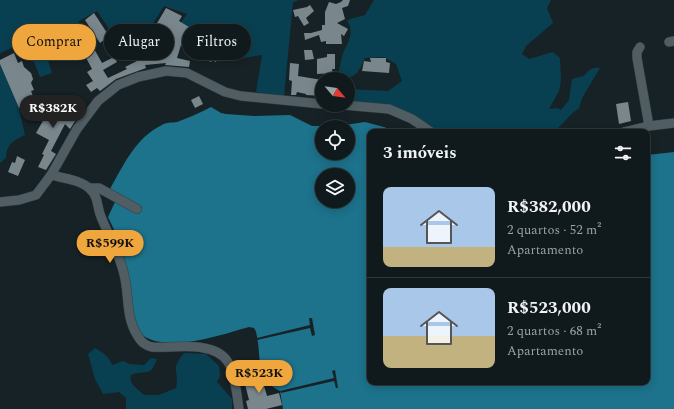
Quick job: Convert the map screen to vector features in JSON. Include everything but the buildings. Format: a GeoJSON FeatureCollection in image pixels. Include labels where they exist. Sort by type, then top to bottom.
{"type":"FeatureCollection","features":[{"type":"Feature","properties":{"kind":"street"},"geometry":{"type":"LineString","coordinates":[[640,47],[636,58],[649,126]]}},
{"type":"Feature","properties":{"kind":"street"},"geometry":{"type":"LineString","coordinates":[[0,202],[19,200],[36,195],[51,175],[77,130],[98,101],[118,85],[138,77],[166,71],[187,74],[226,92],[241,96],[315,103]]}},
{"type":"Feature","properties":{"kind":"street"},"geometry":{"type":"LineString","coordinates":[[355,106],[389,109],[407,117],[426,129]]}},
{"type":"Feature","properties":{"kind":"street"},"geometry":{"type":"LineString","coordinates":[[636,129],[674,123]]}},
{"type":"Feature","properties":{"kind":"street"},"geometry":{"type":"LineString","coordinates":[[51,175],[79,182],[90,188],[96,197],[101,215],[116,248],[122,267],[132,325],[144,344],[154,347],[200,347],[222,356],[227,361],[230,368],[240,409]]}},
{"type":"Feature","properties":{"kind":"street"},"geometry":{"type":"LineString","coordinates":[[90,188],[99,188],[138,209]]}},
{"type":"Feature","properties":{"kind":"shaded area"},"geometry":{"type":"Polygon","coordinates":[[[0,0],[300,0],[293,2],[284,96],[256,92],[262,55],[251,57],[251,24],[182,25],[180,24],[187,14],[164,6],[153,24],[106,24],[97,11],[79,21],[79,24],[12,24],[12,48],[0,53],[0,0]]]}},
{"type":"Feature","properties":{"kind":"shaded area"},"geometry":{"type":"Polygon","coordinates":[[[374,0],[551,0],[547,8],[553,23],[526,46],[522,54],[529,59],[553,52],[560,58],[561,80],[559,91],[549,109],[557,108],[561,110],[569,100],[572,79],[584,76],[593,69],[600,68],[582,98],[579,108],[557,129],[434,129],[416,117],[355,105],[355,89],[388,91],[402,81],[396,64],[384,57],[365,58],[358,72],[355,74],[355,72],[339,72],[351,30],[347,20],[365,15],[374,0]]]}},
{"type":"Feature","properties":{"kind":"shaded area"},"geometry":{"type":"Polygon","coordinates":[[[33,60],[48,60],[52,73],[40,77],[33,60]]]}},
{"type":"Feature","properties":{"kind":"shaded area"},"geometry":{"type":"Polygon","coordinates":[[[0,64],[19,108],[25,135],[11,143],[6,158],[0,163],[0,64]]]}},
{"type":"Feature","properties":{"kind":"shaded area"},"geometry":{"type":"Polygon","coordinates":[[[211,107],[221,113],[226,114],[254,116],[290,115],[312,126],[315,126],[315,160],[355,160],[355,123],[365,122],[389,129],[367,129],[367,385],[650,385],[650,155],[674,152],[674,409],[283,409],[280,391],[267,382],[264,377],[260,365],[257,335],[254,328],[249,327],[222,335],[188,342],[172,343],[156,341],[143,336],[134,326],[125,261],[117,236],[108,217],[115,202],[138,214],[142,207],[110,189],[131,153],[145,137],[153,130],[164,124],[177,122],[211,107]]]}},
{"type":"Feature","properties":{"kind":"shaded area"},"geometry":{"type":"Polygon","coordinates":[[[95,348],[108,357],[112,365],[123,361],[129,364],[144,365],[151,358],[157,359],[155,365],[150,371],[131,375],[130,378],[132,384],[144,395],[159,395],[176,388],[176,367],[184,353],[206,354],[219,366],[220,376],[217,382],[232,399],[232,409],[126,409],[126,398],[119,392],[103,394],[95,379],[88,354],[95,348]]]}},
{"type":"Feature","properties":{"kind":"pier"},"geometry":{"type":"Polygon","coordinates":[[[309,318],[312,318],[315,335],[312,336],[310,328],[257,340],[257,338],[310,325],[309,318]]]}},
{"type":"Feature","properties":{"kind":"pier"},"geometry":{"type":"Polygon","coordinates":[[[335,370],[338,388],[336,388],[334,381],[281,393],[280,391],[334,378],[332,371],[335,370]]]}}]}
